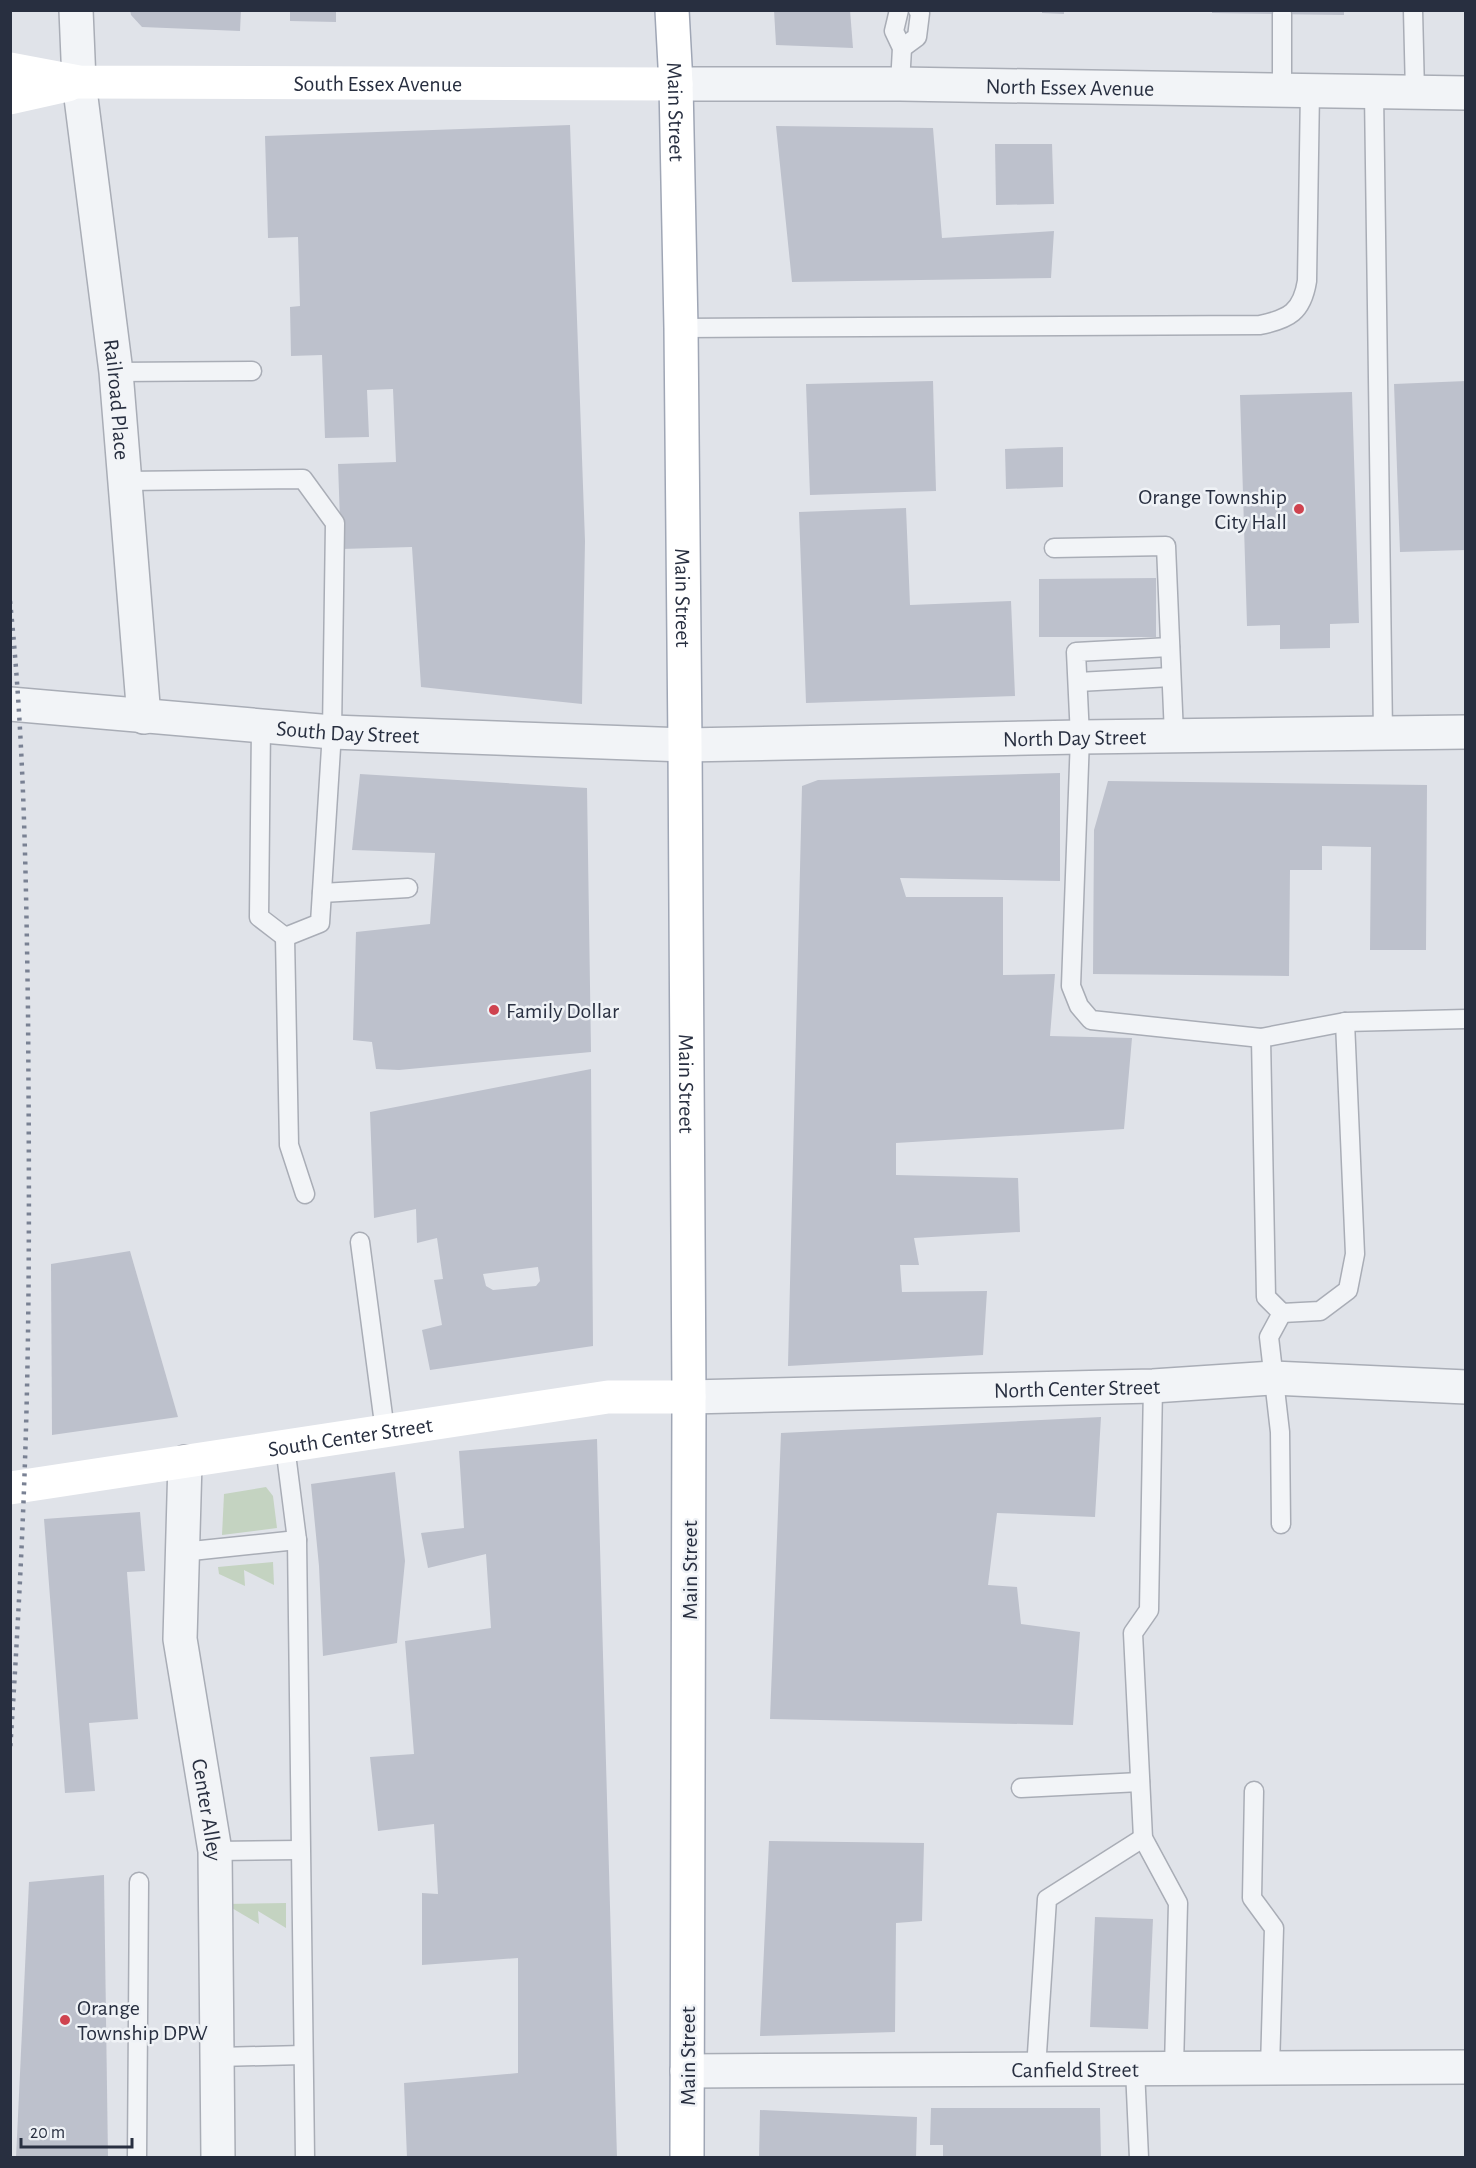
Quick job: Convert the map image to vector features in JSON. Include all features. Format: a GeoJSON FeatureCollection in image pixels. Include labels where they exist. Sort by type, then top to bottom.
{"type":"FeatureCollection","features":[{"type":"Feature","properties":{"kind":"main road","name":"Main Street"},"geometry":{"type":"LineString","coordinates":[[672,10],[676,84],[681,328],[685,745],[689,1397],[687,2157]]}},
{"type":"Feature","properties":{"kind":"main road","name":"South Essex Avenue"},"geometry":{"type":"LineString","coordinates":[[10,69],[79,82],[676,84]]}},
{"type":"Feature","properties":{"kind":"main road","name":"South Essex Avenue"},"geometry":{"type":"LineString","coordinates":[[10,98],[79,82]]}},
{"type":"Feature","properties":{"kind":"main road","name":"South Center Street"},"geometry":{"type":"LineString","coordinates":[[10,1488],[608,1397],[689,1397]]}},
{"type":"Feature","properties":{"kind":"street","name":"Railroad Place"},"geometry":{"type":"LineString","coordinates":[[76,10],[79,82],[116,372],[144,717]]}},
{"type":"Feature","properties":{"kind":"street","name":"North Essex Avenue"},"geometry":{"type":"LineString","coordinates":[[676,84],[900,84],[1466,93]]}},
{"type":"Feature","properties":{"kind":"street","name":"South Day Street"},"geometry":{"type":"LineString","coordinates":[[10,704],[332,732],[685,745]]}},
{"type":"Feature","properties":{"kind":"street","name":"North Day Street"},"geometry":{"type":"LineString","coordinates":[[685,745],[1174,735],[1466,732]]}},
{"type":"Feature","properties":{"kind":"street","name":"North Center Street"},"geometry":{"type":"LineString","coordinates":[[689,1397],[1153,1386],[1273,1378],[1466,1387]]}},
{"type":"Feature","properties":{"kind":"street","name":"Center Alley"},"geometry":{"type":"LineString","coordinates":[[185,1462],[180,1639],[215,1851],[218,2157]]}},
{"type":"Feature","properties":{"kind":"street","name":"Canfield Street"},"geometry":{"type":"LineString","coordinates":[[687,2071],[1466,2067]]}},
{"type":"Feature","properties":{"kind":"lane"},"geometry":{"type":"LineString","coordinates":[[899,10],[894,31],[902,48],[900,84]]}},
{"type":"Feature","properties":{"kind":"lane"},"geometry":{"type":"LineString","coordinates":[[902,48],[917,37],[920,13],[918,10]]}},
{"type":"Feature","properties":{"kind":"lane"},"geometry":{"type":"LineString","coordinates":[[1413,10],[1415,93]]}},
{"type":"Feature","properties":{"kind":"lane"},"geometry":{"type":"LineString","coordinates":[[681,328],[1260,325],[1282,320],[1298,308],[1304,295],[1306,281],[1296,90],[1282,14]]}},
{"type":"Feature","properties":{"kind":"lane"},"geometry":{"type":"LineString","coordinates":[[1374,93],[1383,733]]}},
{"type":"Feature","properties":{"kind":"lane"},"geometry":{"type":"LineString","coordinates":[[116,372],[252,370]]}},
{"type":"Feature","properties":{"kind":"lane"},"geometry":{"type":"LineString","coordinates":[[124,481],[303,479],[335,523],[332,732],[320,923],[285,937]]}},
{"type":"Feature","properties":{"kind":"lane"},"geometry":{"type":"LineString","coordinates":[[1054,548],[1166,546],[1174,735]]}},
{"type":"Feature","properties":{"kind":"lane"},"geometry":{"type":"LineString","coordinates":[[1170,647],[1076,652],[1080,737],[1071,986],[1079,1006],[1092,1020],[1260,1038],[1345,1022],[1466,1019]]}},
{"type":"Feature","properties":{"kind":"lane"},"geometry":{"type":"LineString","coordinates":[[1078,682],[1171,677]]}},
{"type":"Feature","properties":{"kind":"lane"},"geometry":{"type":"LineString","coordinates":[[261,726],[259,917],[285,937]]}},
{"type":"Feature","properties":{"kind":"lane"},"geometry":{"type":"LineString","coordinates":[[322,892],[408,888]]}},
{"type":"Feature","properties":{"kind":"lane"},"geometry":{"type":"LineString","coordinates":[[285,937],[289,1145],[305,1194]]}},
{"type":"Feature","properties":{"kind":"lane"},"geometry":{"type":"LineString","coordinates":[[1260,1038],[1266,1297],[1281,1313],[1320,1311],[1348,1290],[1355,1254],[1345,1022]]}},
{"type":"Feature","properties":{"kind":"lane"},"geometry":{"type":"LineString","coordinates":[[360,1242],[385,1431]]}},
{"type":"Feature","properties":{"kind":"lane"},"geometry":{"type":"LineString","coordinates":[[1281,1313],[1269,1337],[1280,1432],[1281,1524]]}},
{"type":"Feature","properties":{"kind":"lane"},"geometry":{"type":"LineString","coordinates":[[1153,1386],[1149,1610],[1133,1633],[1143,1838],[1178,1903],[1174,2068]]}},
{"type":"Feature","properties":{"kind":"lane"},"geometry":{"type":"LineString","coordinates":[[285,1446],[297,1540],[304,2157]]}},
{"type":"Feature","properties":{"kind":"lane"},"geometry":{"type":"LineString","coordinates":[[183,1552],[297,1540]]}},
{"type":"Feature","properties":{"kind":"lane"},"geometry":{"type":"LineString","coordinates":[[1021,1788],[1140,1782]]}},
{"type":"Feature","properties":{"kind":"lane"},"geometry":{"type":"LineString","coordinates":[[1254,1791],[1252,1898],[1274,1928],[1270,2068]]}},
{"type":"Feature","properties":{"kind":"lane"},"geometry":{"type":"LineString","coordinates":[[1036,2069],[1047,1899],[1143,1838]]}},
{"type":"Feature","properties":{"kind":"lane"},"geometry":{"type":"LineString","coordinates":[[215,1851],[300,1850]]}},
{"type":"Feature","properties":{"kind":"lane"},"geometry":{"type":"LineString","coordinates":[[137,2157],[139,1882]]}},
{"type":"Feature","properties":{"kind":"lane"},"geometry":{"type":"LineString","coordinates":[[218,2056],[303,2055]]}},
{"type":"Feature","properties":{"kind":"lane"},"geometry":{"type":"LineString","coordinates":[[1135,2069],[1139,2157]]}},
{"type":"Feature","properties":{"kind":"green space"},"geometry":{"type":"Polygon","coordinates":[[[266,1487],[273,1496],[277,1528],[222,1535],[224,1494],[266,1487]]]}},
{"type":"Feature","properties":{"kind":"green space"},"geometry":{"type":"Polygon","coordinates":[[[273,1562],[274,1585],[244,1570],[245,1586],[219,1574],[218,1567],[273,1562]]]}},
{"type":"Feature","properties":{"kind":"green space"},"geometry":{"type":"Polygon","coordinates":[[[286,1903],[286,1928],[258,1911],[259,1924],[225,1904],[286,1903]]]}},
{"type":"Feature","properties":{"kind":"building"},"geometry":{"type":"Polygon","coordinates":[[[130,10],[241,10],[240,31],[142,27],[131,15],[130,10]]]}},
{"type":"Feature","properties":{"kind":"building"},"geometry":{"type":"Polygon","coordinates":[[[290,10],[336,10],[336,22],[290,21],[290,10]]]}},
{"type":"Feature","properties":{"kind":"building"},"geometry":{"type":"Polygon","coordinates":[[[774,10],[850,10],[853,48],[776,45],[774,10]]]}},
{"type":"Feature","properties":{"kind":"building"},"geometry":{"type":"Polygon","coordinates":[[[1042,10],[1064,10],[1064,14],[1042,13],[1042,10]]]}},
{"type":"Feature","properties":{"kind":"building"},"geometry":{"type":"Polygon","coordinates":[[[1212,10],[1344,10],[1344,15],[1212,13],[1212,10]]]}},
{"type":"Feature","properties":{"kind":"building"},"geometry":{"type":"Polygon","coordinates":[[[570,125],[585,541],[582,704],[421,687],[412,547],[341,549],[338,464],[396,462],[393,389],[367,390],[369,437],[325,438],[322,355],[291,356],[290,307],[300,306],[298,237],[268,238],[265,136],[570,125]]]}},
{"type":"Feature","properties":{"kind":"building"},"geometry":{"type":"Polygon","coordinates":[[[776,126],[933,128],[942,238],[1054,231],[1051,278],[792,282],[776,126]]]}},
{"type":"Feature","properties":{"kind":"building"},"geometry":{"type":"Polygon","coordinates":[[[995,144],[1052,144],[1054,204],[996,205],[995,144]]]}},
{"type":"Feature","properties":{"kind":"building"},"geometry":{"type":"Polygon","coordinates":[[[933,381],[936,491],[810,495],[806,384],[933,381]]]}},
{"type":"Feature","properties":{"kind":"building"},"geometry":{"type":"Polygon","coordinates":[[[1466,381],[1466,550],[1400,552],[1394,384],[1466,381]]]}},
{"type":"Feature","properties":{"kind":"building","name":"Orange Township City Hall"},"geometry":{"type":"Polygon","coordinates":[[[1352,392],[1359,623],[1330,624],[1330,648],[1280,649],[1280,625],[1247,626],[1240,395],[1352,392]]]}},
{"type":"Feature","properties":{"kind":"building"},"geometry":{"type":"Polygon","coordinates":[[[1063,447],[1063,487],[1006,489],[1005,449],[1063,447]]]}},
{"type":"Feature","properties":{"kind":"building"},"geometry":{"type":"Polygon","coordinates":[[[906,508],[910,605],[1011,601],[1015,696],[806,703],[799,512],[906,508]]]}},
{"type":"Feature","properties":{"kind":"building"},"geometry":{"type":"Polygon","coordinates":[[[1156,578],[1156,637],[1039,637],[1039,579],[1156,578]]]}},
{"type":"Feature","properties":{"kind":"building"},"geometry":{"type":"Polygon","coordinates":[[[1060,773],[1060,881],[900,878],[906,897],[1003,897],[1003,975],[1055,974],[1050,1036],[1132,1038],[1124,1129],[896,1143],[896,1175],[1018,1178],[1020,1232],[914,1238],[919,1265],[900,1265],[902,1292],[987,1291],[983,1355],[788,1366],[802,786],[818,780],[1060,773]]]}},
{"type":"Feature","properties":{"kind":"building"},"geometry":{"type":"Polygon","coordinates":[[[360,774],[587,788],[591,1052],[399,1070],[376,1069],[372,1042],[353,1040],[356,932],[430,924],[435,853],[352,850],[360,774]]]}},
{"type":"Feature","properties":{"kind":"building"},"geometry":{"type":"Polygon","coordinates":[[[1108,781],[1427,785],[1426,950],[1370,950],[1371,847],[1322,846],[1322,870],[1290,870],[1289,976],[1093,974],[1094,830],[1108,781]]]}},
{"type":"Feature","properties":{"kind":"building"},"geometry":{"type":"Polygon","coordinates":[[[591,1069],[593,1346],[430,1370],[422,1330],[442,1325],[434,1280],[443,1279],[437,1238],[417,1243],[416,1209],[374,1218],[370,1112],[591,1069]],[[538,1267],[483,1274],[486,1286],[493,1290],[536,1286],[540,1281],[538,1267]]]}},
{"type":"Feature","properties":{"kind":"building"},"geometry":{"type":"Polygon","coordinates":[[[130,1251],[178,1417],[52,1435],[51,1264],[130,1251]]]}},
{"type":"Feature","properties":{"kind":"building"},"geometry":{"type":"Polygon","coordinates":[[[1101,1417],[1095,1517],[997,1513],[988,1585],[1017,1587],[1021,1624],[1080,1632],[1073,1725],[770,1719],[781,1433],[1101,1417]]]}},
{"type":"Feature","properties":{"kind":"building"},"geometry":{"type":"Polygon","coordinates":[[[597,1439],[617,2158],[407,2158],[404,2083],[518,2073],[518,1958],[422,1965],[422,1893],[438,1894],[434,1824],[378,1831],[370,1757],[414,1754],[405,1641],[491,1628],[486,1554],[428,1568],[421,1533],[464,1528],[459,1451],[597,1439]]]}},
{"type":"Feature","properties":{"kind":"building"},"geometry":{"type":"Polygon","coordinates":[[[395,1472],[405,1561],[397,1643],[323,1656],[319,1566],[311,1484],[395,1472]]]}},
{"type":"Feature","properties":{"kind":"building"},"geometry":{"type":"Polygon","coordinates":[[[140,1512],[145,1571],[127,1572],[138,1719],[89,1723],[95,1791],[65,1793],[44,1519],[140,1512]]]}},
{"type":"Feature","properties":{"kind":"building"},"geometry":{"type":"Polygon","coordinates":[[[769,1841],[924,1843],[922,1921],[896,1923],[895,2032],[760,2036],[769,1841]]]}},
{"type":"Feature","properties":{"kind":"building","name":"Orange Township DPW"},"geometry":{"type":"Polygon","coordinates":[[[104,1875],[108,2158],[16,2158],[29,1882],[104,1875]]]}},
{"type":"Feature","properties":{"kind":"building"},"geometry":{"type":"Polygon","coordinates":[[[1095,1917],[1153,1919],[1148,2029],[1090,2027],[1095,1917]]]}},
{"type":"Feature","properties":{"kind":"building"},"geometry":{"type":"Polygon","coordinates":[[[931,2108],[1100,2108],[1101,2158],[943,2158],[943,2145],[930,2145],[931,2108]]]}},
{"type":"Feature","properties":{"kind":"building"},"geometry":{"type":"Polygon","coordinates":[[[760,2110],[917,2117],[916,2158],[759,2158],[760,2110]]]}},
{"type":"Feature","properties":{"kind":"railway"},"geometry":{"type":"LineString","coordinates":[[10,601],[18,703],[25,857],[29,1220],[25,1468],[10,1751]]}},
{"type":"Feature","properties":{"kind":"place","name":"Orange Township City Hall"},"geometry":{"type":"Point","coordinates":[1299,509]}},
{"type":"Feature","properties":{"kind":"place","name":"Family Dollar"},"geometry":{"type":"Point","coordinates":[494,1010]}},
{"type":"Feature","properties":{"kind":"place","name":"Orange Township DPW"},"geometry":{"type":"Point","coordinates":[65,2020]}}]}
